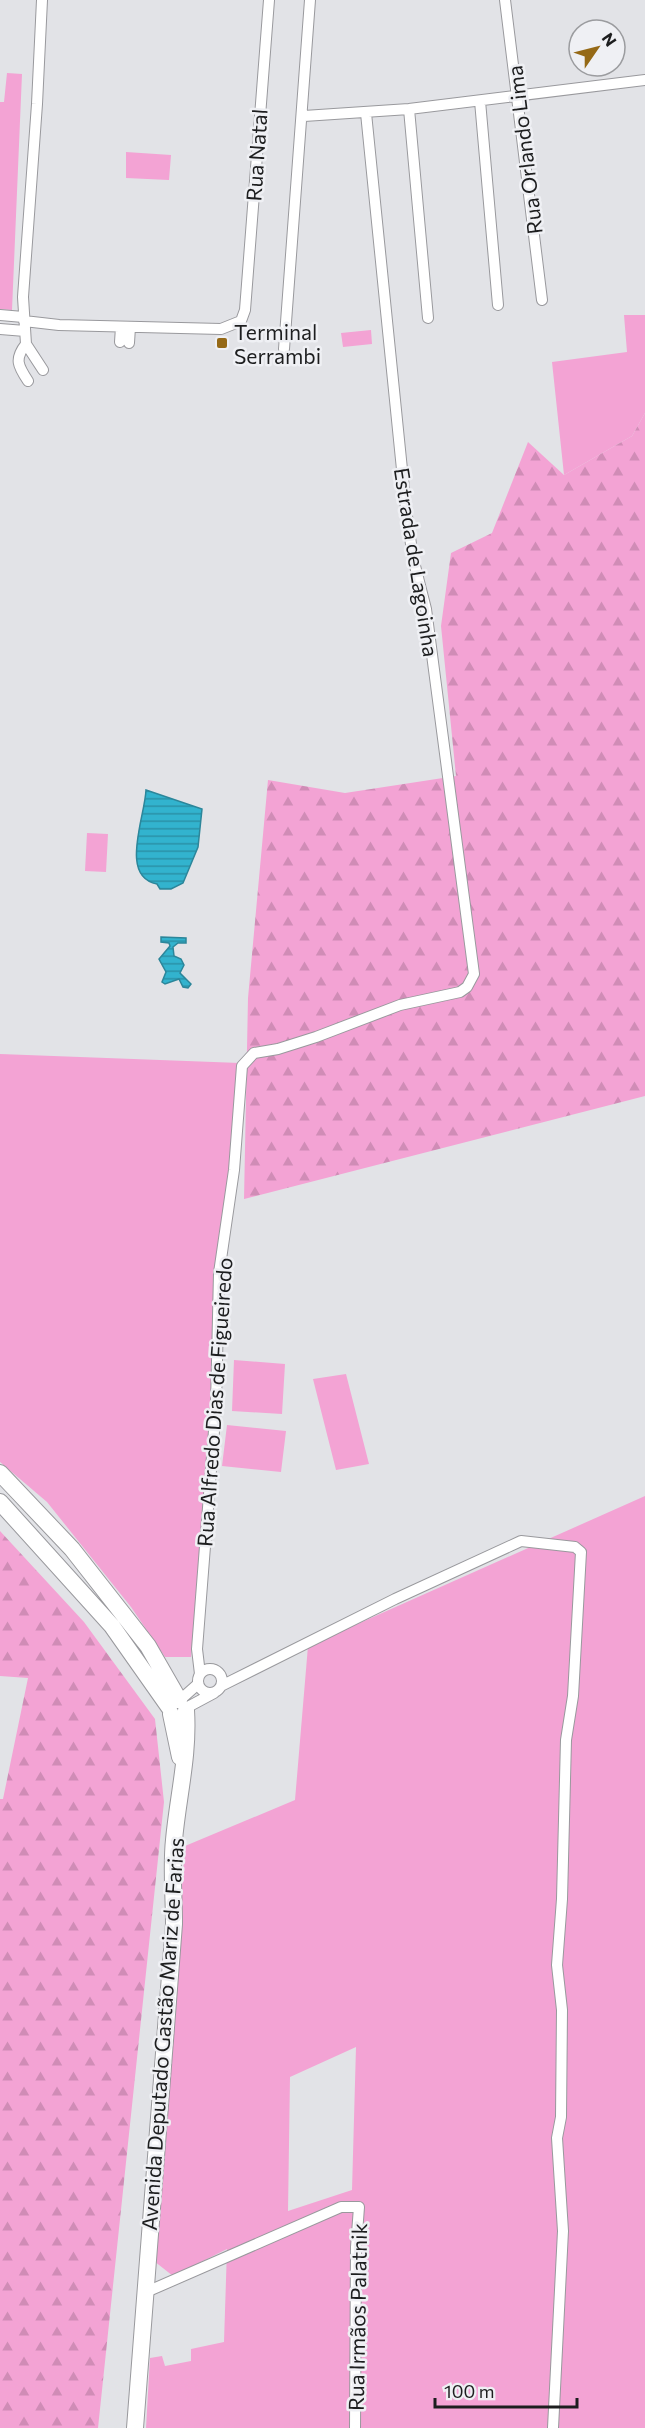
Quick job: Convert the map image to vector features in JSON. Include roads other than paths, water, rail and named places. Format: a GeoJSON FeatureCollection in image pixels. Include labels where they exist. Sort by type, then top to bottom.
{"type":"FeatureCollection","features":[{"type":"Feature","properties":{"kind":"main road"},"geometry":{"type":"LineString","coordinates":[[0,1473],[72,1549],[148,1646],[178,1706]]}},
{"type":"Feature","properties":{"kind":"main road"},"geometry":{"type":"LineString","coordinates":[[0,1502],[112,1626],[178,1706]]}},
{"type":"Feature","properties":{"kind":"main road","name":"Avenida Deputado Gastão Mariz de Farias"},"geometry":{"type":"LineString","coordinates":[[144,2293],[174,1924],[174,1840],[184,1775],[178,1706]]}},
{"type":"Feature","properties":{"kind":"main road"},"geometry":{"type":"LineString","coordinates":[[135,2428],[144,2293]]}},
{"type":"Feature","properties":{"kind":"street"},"geometry":{"type":"LineString","coordinates":[[42,0],[24,323],[26,344],[43,370]]}},
{"type":"Feature","properties":{"kind":"street","name":"Rua Natal"},"geometry":{"type":"LineString","coordinates":[[125,327],[221,329],[241,321],[245,310],[269,0]]}},
{"type":"Feature","properties":{"kind":"street"},"geometry":{"type":"LineString","coordinates":[[284,349],[304,116],[310,0]]}},
{"type":"Feature","properties":{"kind":"street","name":"Rua Orlando Lima"},"geometry":{"type":"LineString","coordinates":[[505,0],[542,300]]}},
{"type":"Feature","properties":{"kind":"street"},"geometry":{"type":"LineString","coordinates":[[304,116],[366,113],[518,98],[645,80]]}},
{"type":"Feature","properties":{"kind":"street"},"geometry":{"type":"LineString","coordinates":[[480,101],[498,305]]}},
{"type":"Feature","properties":{"kind":"street"},"geometry":{"type":"LineString","coordinates":[[410,109],[428,318]]}},
{"type":"Feature","properties":{"kind":"street","name":"Estrada de Lagoinha"},"geometry":{"type":"LineString","coordinates":[[278,1049],[400,1005],[448,994],[467,987],[474,969],[426,609],[413,558],[406,509],[366,113]]}},
{"type":"Feature","properties":{"kind":"street"},"geometry":{"type":"LineString","coordinates":[[0,315],[24,323],[125,327],[124,343]]}},
{"type":"Feature","properties":{"kind":"street"},"geometry":{"type":"LineString","coordinates":[[0,329],[24,323]]}},
{"type":"Feature","properties":{"kind":"street"},"geometry":{"type":"LineString","coordinates":[[26,344],[18,353],[17,361],[28,381]]}},
{"type":"Feature","properties":{"kind":"street","name":"Rua Alfredo Dias de Figueiredo"},"geometry":{"type":"LineString","coordinates":[[199,1679],[197,1650],[216,1405],[219,1273],[234,1170],[242,1066],[254,1053],[278,1049]]}},
{"type":"Feature","properties":{"kind":"street"},"geometry":{"type":"LineString","coordinates":[[178,1706],[217,1689],[395,1599],[521,1541],[575,1547],[580,1552],[573,1696],[566,1740],[562,1899],[557,1965],[562,2010],[561,2117],[557,2138],[563,2231],[553,2428]]}},
{"type":"Feature","properties":{"kind":"street"},"geometry":{"type":"LineString","coordinates":[[178,1706],[208,1669],[218,1672],[217,1689]]}},
{"type":"Feature","properties":{"kind":"street"},"geometry":{"type":"LineString","coordinates":[[199,1679],[204,1692],[217,1689]]}},
{"type":"Feature","properties":{"kind":"street","name":"Rua Irmãos Palatnik"},"geometry":{"type":"LineString","coordinates":[[144,2293],[341,2207],[359,2207],[356,2247],[355,2428]]}},
{"type":"Feature","properties":{"kind":"water"},"geometry":{"type":"Polygon","coordinates":[[[146,790],[202,809],[198,847],[183,883],[171,889],[160,889],[157,884],[146,879],[139,870],[137,844],[146,790]]]}},
{"type":"Feature","properties":{"kind":"water"},"geometry":{"type":"Polygon","coordinates":[[[161,937],[186,938],[186,943],[178,943],[173,947],[174,956],[181,959],[184,965],[180,973],[191,984],[188,988],[183,987],[179,979],[165,984],[162,982],[166,972],[159,959],[170,946],[169,943],[161,942],[161,937]]]}},
{"type":"Feature","properties":{"kind":"place","name":"Terminal Serrambi"},"geometry":{"type":"Point","coordinates":[222,343]}}]}
